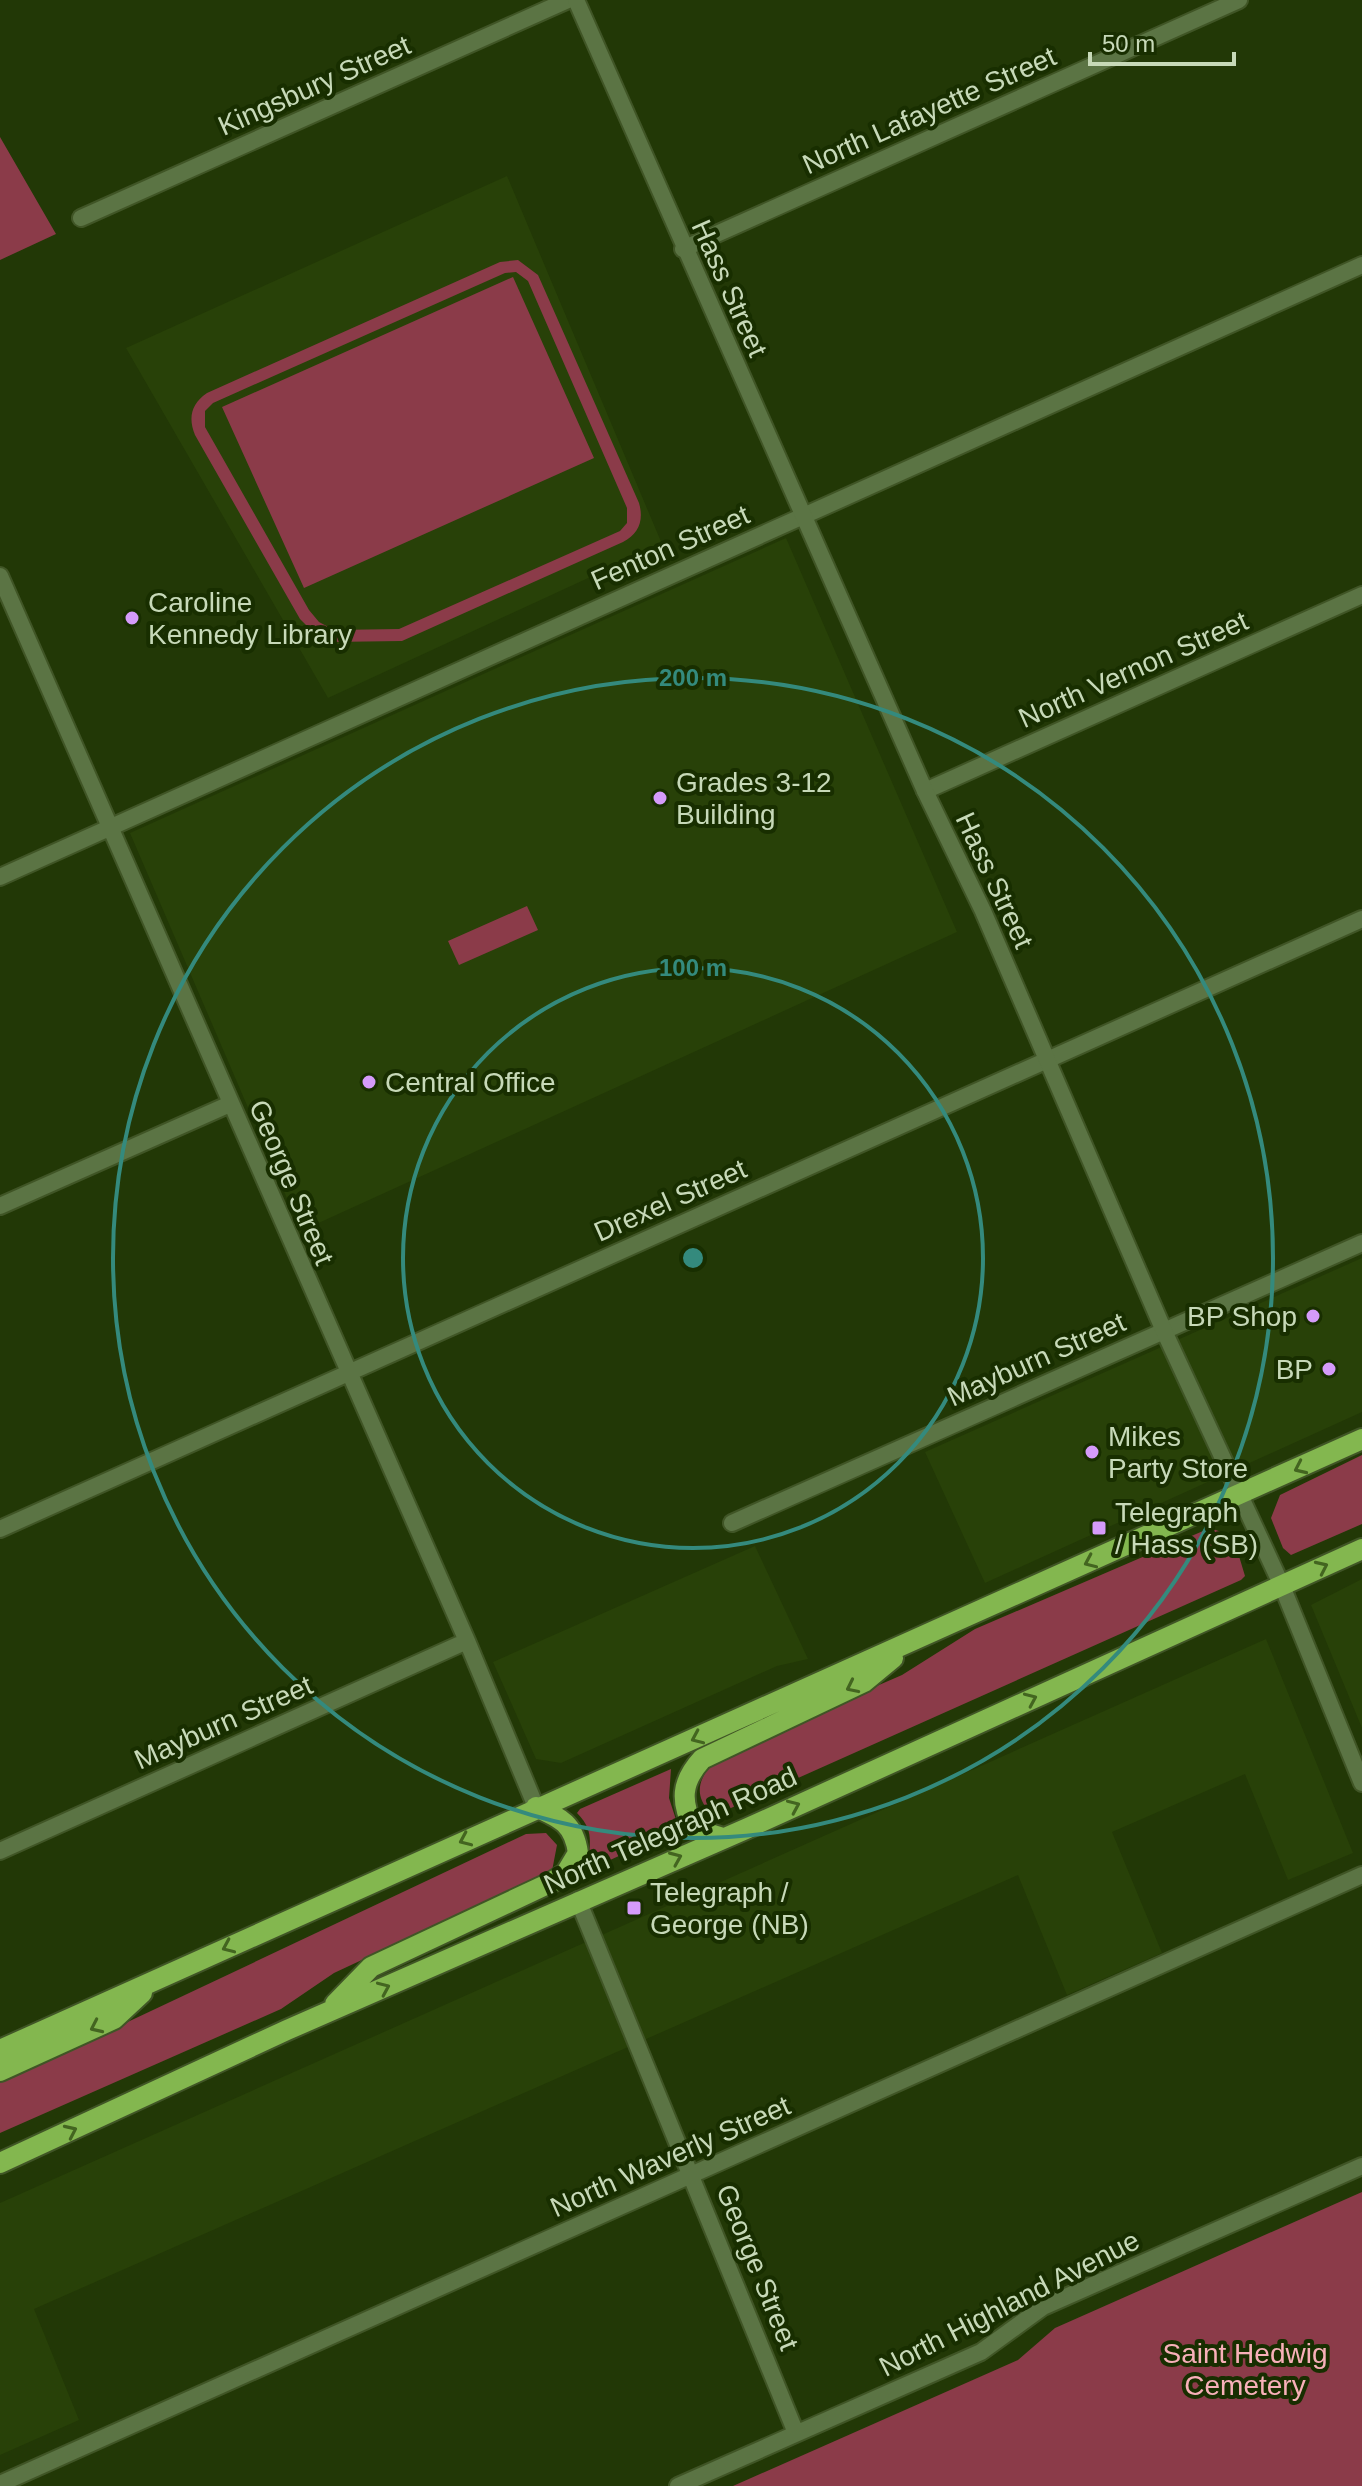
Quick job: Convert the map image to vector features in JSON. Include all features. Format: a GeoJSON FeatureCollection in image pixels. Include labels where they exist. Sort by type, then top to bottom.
{"type":"FeatureCollection","features":[{"type":"Feature","properties":{"kind":"main road"},"geometry":{"type":"LineString","coordinates":[[0,2050],[1362,1439]]}},
{"type":"Feature","properties":{"kind":"main road","name":"North Telegraph Road"},"geometry":{"type":"LineString","coordinates":[[0,2163],[1362,1549]]}},
{"type":"Feature","properties":{"kind":"main road"},"geometry":{"type":"LineString","coordinates":[[723,1838],[694,1829],[685,1810],[683,1794],[689,1774],[702,1759],[864,1682],[914,1641]]}},
{"type":"Feature","properties":{"kind":"main road"},"geometry":{"type":"LineString","coordinates":[[327,2013],[371,1967],[532,1893],[566,1873],[578,1853],[571,1828],[565,1820],[536,1807]]}},
{"type":"Feature","properties":{"kind":"main road"},"geometry":{"type":"LineString","coordinates":[[0,2071],[114,2019],[157,1979]]}},
{"type":"Feature","properties":{"kind":"street","name":"Kingsbury Street"},"geometry":{"type":"LineString","coordinates":[[81,218],[568,0]]}},
{"type":"Feature","properties":{"kind":"street","name":"Hass Street"},"geometry":{"type":"LineString","coordinates":[[576,0],[683,249],[925,791],[983,911],[1045,1061],[1164,1331],[1282,1586],[1362,1783]]}},
{"type":"Feature","properties":{"kind":"street","name":"North Lafayette Street"},"geometry":{"type":"LineString","coordinates":[[683,249],[1239,0]]}},
{"type":"Feature","properties":{"kind":"street","name":"Fenton Street"},"geometry":{"type":"LineString","coordinates":[[0,877],[1362,265]]}},
{"type":"Feature","properties":{"kind":"street","name":"George Street"},"geometry":{"type":"LineString","coordinates":[[0,576],[346,1373],[467,1641],[536,1807]]}},
{"type":"Feature","properties":{"kind":"street","name":"North Vernon Street"},"geometry":{"type":"LineString","coordinates":[[925,791],[1362,595]]}},
{"type":"Feature","properties":{"kind":"street","name":"Drexel Street"},"geometry":{"type":"LineString","coordinates":[[0,1529],[1362,919]]}},
{"type":"Feature","properties":{"kind":"street"},"geometry":{"type":"LineString","coordinates":[[0,1206],[230,1104]]}},
{"type":"Feature","properties":{"kind":"street","name":"Mayburn Street"},"geometry":{"type":"LineString","coordinates":[[732,1523],[1362,1243]]}},
{"type":"Feature","properties":{"kind":"street","name":"Mayburn Street"},"geometry":{"type":"LineString","coordinates":[[0,1851],[467,1641]]}},
{"type":"Feature","properties":{"kind":"street","name":"North Waverly Street"},"geometry":{"type":"LineString","coordinates":[[0,2484],[1362,1875]]}},
{"type":"Feature","properties":{"kind":"street","name":"George Street"},"geometry":{"type":"LineString","coordinates":[[578,1900],[796,2433]]}},
{"type":"Feature","properties":{"kind":"street","name":"North Highland Avenue"},"geometry":{"type":"LineString","coordinates":[[678,2486],[981,2352],[1043,2307],[1362,2166]]}},
{"type":"Feature","properties":{"kind":"shaded area"},"geometry":{"type":"Polygon","coordinates":[[[507,176],[662,544],[328,698],[126,348],[507,176]]]}},
{"type":"Feature","properties":{"kind":"shaded area"},"geometry":{"type":"Polygon","coordinates":[[[786,538],[957,932],[301,1231],[130,833],[786,538]]]}},
{"type":"Feature","properties":{"kind":"shaded area"},"geometry":{"type":"Polygon","coordinates":[[[1362,1258],[1362,1412],[985,1583],[925,1452],[1362,1258]]]}},
{"type":"Feature","properties":{"kind":"shaded area"},"geometry":{"type":"Polygon","coordinates":[[[755,1546],[808,1659],[777,1666],[561,1763],[536,1759],[493,1662],[755,1546]]]}},
{"type":"Feature","properties":{"kind":"shaded area"},"geometry":{"type":"Polygon","coordinates":[[[1362,1579],[1362,1728],[1311,1605],[1362,1579]]]}},
{"type":"Feature","properties":{"kind":"shaded area"},"geometry":{"type":"Polygon","coordinates":[[[1266,1639],[1353,1853],[1288,1880],[1245,1774],[1112,1832],[1162,1953],[1067,1995],[1018,1875],[34,2309],[79,2420],[0,2455],[0,2203],[1266,1639]]]}},
{"type":"Feature","properties":{"kind":"green space"},"geometry":{"type":"Polygon","coordinates":[[[0,137],[56,234],[0,260],[0,137]]]}},
{"type":"Feature","properties":{"kind":"green space"},"geometry":{"type":"Polygon","coordinates":[[[518,260],[538,275],[639,503],[639,526],[623,542],[402,641],[331,642],[316,635],[300,619],[195,435],[192,423],[194,407],[207,393],[500,262],[518,260]],[[516,272],[505,273],[213,403],[205,411],[205,427],[309,610],[319,622],[334,630],[399,629],[620,531],[627,523],[627,508],[528,281],[516,272]]]}},
{"type":"Feature","properties":{"kind":"green space"},"geometry":{"type":"Polygon","coordinates":[[[513,277],[594,458],[304,588],[222,407],[513,277]]]}},
{"type":"Feature","properties":{"kind":"green space"},"geometry":{"type":"Polygon","coordinates":[[[527,906],[538,930],[459,965],[448,941],[527,906]]]}},
{"type":"Feature","properties":{"kind":"green space"},"geometry":{"type":"Polygon","coordinates":[[[1362,1455],[1362,1524],[1291,1555],[1283,1548],[1271,1518],[1280,1495],[1362,1455]]]}},
{"type":"Feature","properties":{"kind":"green space"},"geometry":{"type":"Polygon","coordinates":[[[1210,1528],[1233,1536],[1245,1576],[1241,1580],[722,1812],[710,1812],[704,1804],[700,1796],[701,1781],[722,1753],[902,1675],[975,1629],[1210,1528]]]}},
{"type":"Feature","properties":{"kind":"green space"},"geometry":{"type":"Polygon","coordinates":[[[671,1769],[669,1798],[679,1829],[590,1869],[589,1834],[577,1813],[580,1809],[671,1769]]]}},
{"type":"Feature","properties":{"kind":"green space"},"geometry":{"type":"Polygon","coordinates":[[[546,1833],[557,1845],[552,1871],[334,1973],[281,2009],[0,2133],[0,2078],[100,2035],[526,1834],[546,1833]]]}},
{"type":"Feature","properties":{"kind":"green space","name":"Saint Hedwig Cemetery"},"geometry":{"type":"Polygon","coordinates":[[[1362,2192],[1362,2486],[733,2486],[1018,2360],[1055,2328],[1362,2192]]]}},
{"type":"Feature","properties":{"kind":"place","name":"Caroline Kennedy Library"},"geometry":{"type":"Point","coordinates":[132,618]}},
{"type":"Feature","properties":{"kind":"place","name":"Grades 3-12 Building"},"geometry":{"type":"Point","coordinates":[660,798]}},
{"type":"Feature","properties":{"kind":"place","name":"Central Office"},"geometry":{"type":"Point","coordinates":[369,1082]}},
{"type":"Feature","properties":{"kind":"place","name":"BP Shop"},"geometry":{"type":"Point","coordinates":[1313,1316]}},
{"type":"Feature","properties":{"kind":"place","name":"BP"},"geometry":{"type":"Point","coordinates":[1329,1369]}},
{"type":"Feature","properties":{"kind":"place","name":"Mikes Party Store"},"geometry":{"type":"Point","coordinates":[1092,1452]}},
{"type":"Feature","properties":{"kind":"place","name":"Telegraph / Hass (SB)"},"geometry":{"type":"Point","coordinates":[1099,1528]}},
{"type":"Feature","properties":{"kind":"place","name":"Telegraph / George (NB)"},"geometry":{"type":"Point","coordinates":[634,1908]}}]}
